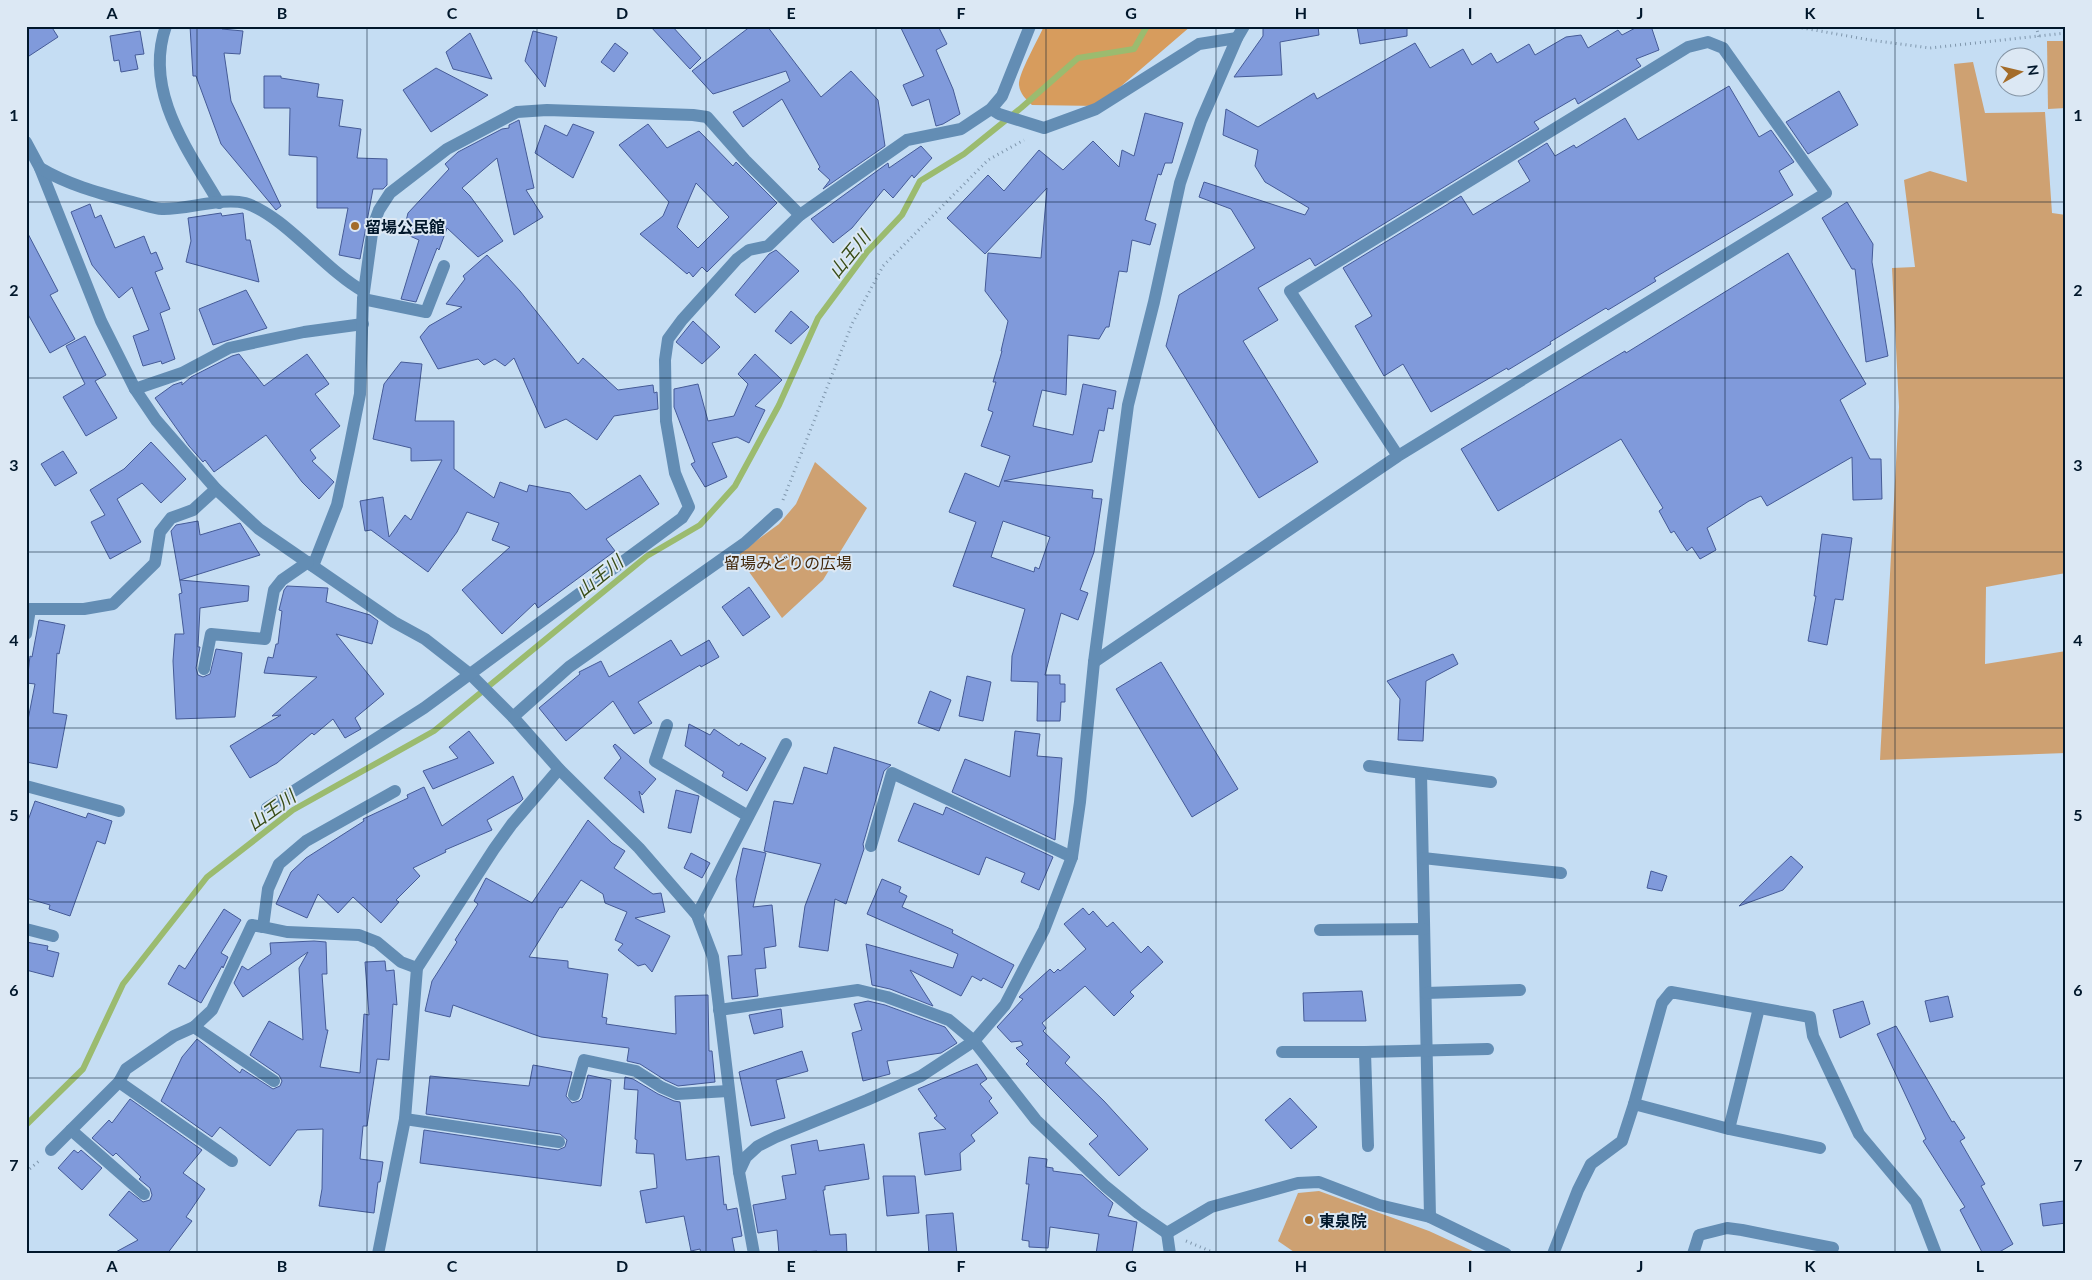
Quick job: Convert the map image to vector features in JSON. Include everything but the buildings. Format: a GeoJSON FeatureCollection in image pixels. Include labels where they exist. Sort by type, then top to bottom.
{"type":"FeatureCollection","features":[{"type":"Feature","properties":{"kind":"street"},"geometry":{"type":"LineString","coordinates":[[166,26],[161,40],[160,72],[163,97],[175,126],[219,203]]}},
{"type":"Feature","properties":{"kind":"street"},"geometry":{"type":"LineString","coordinates":[[267,808],[424,708],[682,518],[689,507],[675,473],[666,421],[665,360],[668,339],[682,320],[737,259],[749,250],[768,246],[800,215],[907,140],[962,129],[995,111],[1030,26]]}},
{"type":"Feature","properties":{"kind":"street"},"geometry":{"type":"LineString","coordinates":[[739,1172],[743,1160],[764,1143],[921,1076],[974,1041],[1005,1005],[1044,930],[1072,857],[1080,802],[1094,662],[1128,405],[1154,302],[1180,183],[1201,121],[1244,26]]}},
{"type":"Feature","properties":{"kind":"street"},"geometry":{"type":"LineString","coordinates":[[995,111],[1044,128],[1096,109],[1198,44],[1237,38]]}},
{"type":"Feature","properties":{"kind":"street"},"geometry":{"type":"LineString","coordinates":[[1094,662],[1398,456],[1826,193],[1723,48],[1708,42],[1688,46],[1290,291],[1398,456]]}},
{"type":"Feature","properties":{"kind":"street"},"geometry":{"type":"LineString","coordinates":[[204,669],[211,634],[265,639],[274,590],[282,580],[310,564],[336,505],[360,394],[363,295],[373,226],[378,210],[390,193],[447,149],[516,112],[557,111],[692,115],[707,118],[745,160],[800,215]]}},
{"type":"Feature","properties":{"kind":"street"},"geometry":{"type":"LineString","coordinates":[[26,142],[40,168],[100,321],[136,389],[156,420],[216,489],[259,529],[394,622],[425,639],[471,675],[513,717],[559,769],[639,848],[697,915],[713,957],[739,1172],[754,1254]]}},
{"type":"Feature","properties":{"kind":"street"},"geometry":{"type":"LineString","coordinates":[[40,168],[60,180],[162,209],[219,203],[244,203],[258,209],[279,223],[363,295],[426,312],[444,266]]}},
{"type":"Feature","properties":{"kind":"street"},"geometry":{"type":"LineString","coordinates":[[136,389],[182,373],[229,348],[304,332],[363,324]]}},
{"type":"Feature","properties":{"kind":"street"},"geometry":{"type":"LineString","coordinates":[[26,634],[30,609],[84,609],[113,604],[155,563],[160,532],[171,518],[193,510],[216,489]]}},
{"type":"Feature","properties":{"kind":"street"},"geometry":{"type":"LineString","coordinates":[[513,717],[569,667],[738,548],[777,514]]}},
{"type":"Feature","properties":{"kind":"street"},"geometry":{"type":"LineString","coordinates":[[667,725],[655,761],[748,816]]}},
{"type":"Feature","properties":{"kind":"street"},"geometry":{"type":"LineString","coordinates":[[697,915],[786,744]]}},
{"type":"Feature","properties":{"kind":"street"},"geometry":{"type":"LineString","coordinates":[[1368,766],[1491,782]]}},
{"type":"Feature","properties":{"kind":"street"},"geometry":{"type":"LineString","coordinates":[[378,1254],[405,1120],[417,968],[494,849],[512,824],[559,769]]}},
{"type":"Feature","properties":{"kind":"street"},"geometry":{"type":"LineString","coordinates":[[870,846],[892,773],[1072,857]]}},
{"type":"Feature","properties":{"kind":"street"},"geometry":{"type":"LineString","coordinates":[[1421,773],[1430,1217]]}},
{"type":"Feature","properties":{"kind":"street"},"geometry":{"type":"LineString","coordinates":[[26,786],[119,811]]}},
{"type":"Feature","properties":{"kind":"street"},"geometry":{"type":"LineString","coordinates":[[263,927],[268,889],[279,864],[306,841],[395,791]]}},
{"type":"Feature","properties":{"kind":"street"},"geometry":{"type":"LineString","coordinates":[[1423,858],[1561,873]]}},
{"type":"Feature","properties":{"kind":"street"},"geometry":{"type":"LineString","coordinates":[[51,1150],[118,1082],[126,1069],[174,1036],[194,1027],[212,1010],[252,925],[287,932],[359,936],[377,942],[400,962],[417,968]]}},
{"type":"Feature","properties":{"kind":"street"},"geometry":{"type":"LineString","coordinates":[[26,929],[53,936]]}},
{"type":"Feature","properties":{"kind":"street"},"geometry":{"type":"LineString","coordinates":[[1320,930],[1424,929]]}},
{"type":"Feature","properties":{"kind":"street"},"geometry":{"type":"LineString","coordinates":[[720,1010],[858,990],[888,997],[949,1020],[974,1041],[1036,1120],[1105,1186],[1138,1213],[1167,1233],[1170,1254]]}},
{"type":"Feature","properties":{"kind":"street"},"geometry":{"type":"LineString","coordinates":[[1426,993],[1520,990]]}},
{"type":"Feature","properties":{"kind":"street"},"geometry":{"type":"LineString","coordinates":[[1553,1254],[1578,1190],[1591,1164],[1622,1141],[1662,1003],[1671,992],[1810,1017],[1813,1036],[1859,1134],[1916,1202],[1936,1254]]}},
{"type":"Feature","properties":{"kind":"street"},"geometry":{"type":"LineString","coordinates":[[1729,1129],[1759,1008]]}},
{"type":"Feature","properties":{"kind":"street"},"geometry":{"type":"LineString","coordinates":[[194,1027],[274,1080]]}},
{"type":"Feature","properties":{"kind":"street"},"geometry":{"type":"LineString","coordinates":[[1282,1052],[1488,1049]]}},
{"type":"Feature","properties":{"kind":"street"},"geometry":{"type":"LineString","coordinates":[[1365,1052],[1368,1146]]}},
{"type":"Feature","properties":{"kind":"street"},"geometry":{"type":"LineString","coordinates":[[574,1094],[584,1060],[636,1071],[661,1087],[677,1094],[728,1091]]}},
{"type":"Feature","properties":{"kind":"street"},"geometry":{"type":"LineString","coordinates":[[118,1082],[232,1161]]}},
{"type":"Feature","properties":{"kind":"street"},"geometry":{"type":"LineString","coordinates":[[1634,1104],[1729,1129],[1820,1148]]}},
{"type":"Feature","properties":{"kind":"street"},"geometry":{"type":"LineString","coordinates":[[405,1120],[558,1142]]}},
{"type":"Feature","properties":{"kind":"street"},"geometry":{"type":"LineString","coordinates":[[71,1130],[144,1194]]}},
{"type":"Feature","properties":{"kind":"street"},"geometry":{"type":"LineString","coordinates":[[1167,1233],[1212,1207],[1298,1183],[1319,1182],[1379,1205],[1430,1217],[1506,1254]]}},
{"type":"Feature","properties":{"kind":"street"},"geometry":{"type":"LineString","coordinates":[[1692,1254],[1699,1235],[1727,1228],[1833,1248]]}},
{"type":"Feature","properties":{"kind":"path"},"geometry":{"type":"LineString","coordinates":[[1792,26],[1870,40],[1930,48],[2066,33]]}},
{"type":"Feature","properties":{"kind":"path"},"geometry":{"type":"LineString","coordinates":[[2036,26],[2039,37]]}},
{"type":"Feature","properties":{"kind":"path"},"geometry":{"type":"LineString","coordinates":[[777,514],[852,324],[882,266],[988,160],[1044,128]]}},
{"type":"Feature","properties":{"kind":"path"},"geometry":{"type":"LineString","coordinates":[[1167,1233],[1217,1254]]}},
{"type":"Feature","properties":{"kind":"green space"},"geometry":{"type":"Polygon","coordinates":[[[2047,41],[2066,41],[2066,108],[2048,109],[2047,41]]]}},
{"type":"Feature","properties":{"kind":"green space"},"geometry":{"type":"Polygon","coordinates":[[[1973,62],[1985,113],[2045,112],[2052,213],[2066,215],[2066,573],[1986,587],[1985,664],[2066,651],[2066,753],[1880,760],[1899,407],[1892,268],[1915,267],[1904,180],[1930,171],[1967,182],[1954,64],[1973,62]]]}},
{"type":"Feature","properties":{"kind":"green space","name":"留場みどりの広場"},"geometry":{"type":"Polygon","coordinates":[[[815,462],[867,508],[823,580],[782,618],[737,555],[779,524],[796,504],[815,462]]]}},
{"type":"Feature","properties":{"kind":"green space"},"geometry":{"type":"Polygon","coordinates":[[[1319,1191],[1429,1231],[1479,1254],[1297,1254],[1278,1241],[1298,1193],[1319,1191]]]}},
{"type":"Feature","properties":{"kind":"shaded area"},"geometry":{"type":"Polygon","coordinates":[[[1044,26],[1191,26],[1098,106],[1032,105],[1022,94],[1019,85],[1022,73],[1044,26]]]}},
{"type":"Feature","properties":{"kind":"waterway","name":"山王川"},"geometry":{"type":"LineString","coordinates":[[26,1125],[83,1069],[123,984],[207,877],[293,810],[434,731],[647,556],[700,525],[735,486],[779,405],[818,318],[867,252],[902,215],[920,181],[964,154],[1021,108],[1078,58],[1134,49],[1147,26]]}},
{"type":"Feature","properties":{"kind":"place","name":"留場公民館"},"geometry":{"type":"Point","coordinates":[355,226]}},
{"type":"Feature","properties":{"kind":"place","name":"東泉院"},"geometry":{"type":"Point","coordinates":[1309,1220]}}]}
